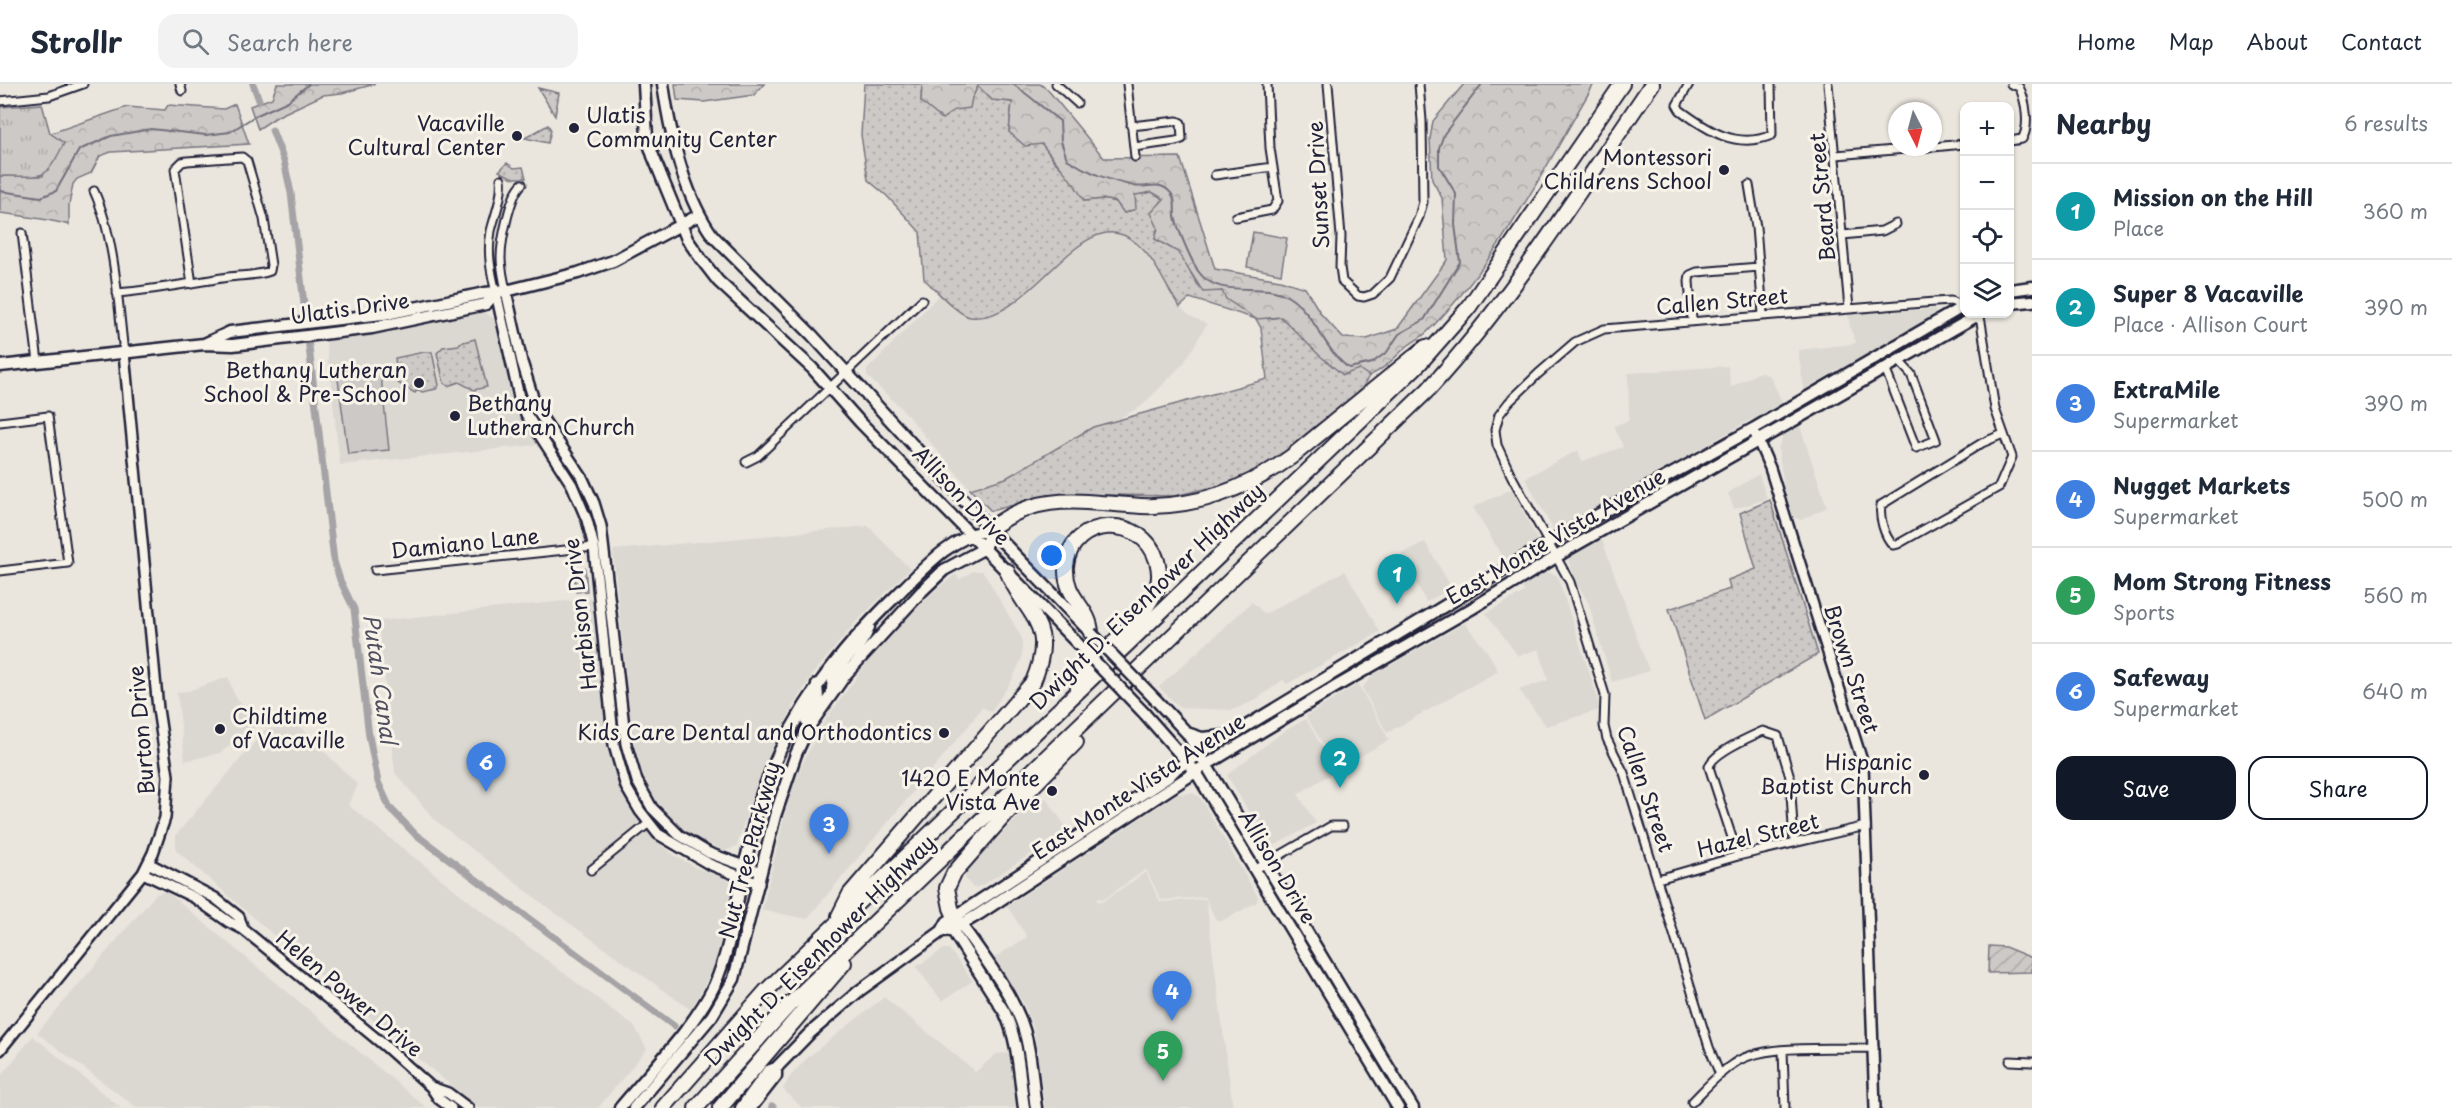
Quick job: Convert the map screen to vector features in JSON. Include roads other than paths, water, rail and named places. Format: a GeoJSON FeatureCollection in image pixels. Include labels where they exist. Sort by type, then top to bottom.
{"type":"FeatureCollection","features":[{"type":"Feature","properties":{"kind":"highway","name":"Dwight D. Eisenhower Highway"},"geometry":{"type":"LineString","coordinates":[[663,1108],[737,1022],[1385,398],[1452,327],[1502,262],[1622,84]]}},
{"type":"Feature","properties":{"kind":"highway","name":"Dwight D. Eisenhower Highway"},"geometry":{"type":"LineString","coordinates":[[696,1108],[789,1005],[1404,414],[1455,360],[1513,287],[1652,84]]}},
{"type":"Feature","properties":{"kind":"highway"},"geometry":{"type":"LineString","coordinates":[[990,529],[1016,513],[1047,504],[1094,501],[1141,506],[1158,505],[1206,499],[1230,492],[1273,470],[1291,457],[1452,327]]}},
{"type":"Feature","properties":{"kind":"highway"},"geometry":{"type":"LineString","coordinates":[[1074,695],[1088,671],[1132,623],[1151,599],[1159,583],[1155,554],[1137,533],[1121,527],[1107,526],[1093,530],[1079,539],[1070,554],[1066,564],[1068,588],[1090,622],[1090,633]]}},
{"type":"Feature","properties":{"kind":"highway"},"geometry":{"type":"LineString","coordinates":[[831,929],[850,894],[1033,682],[1041,663],[1040,629],[1032,612],[1012,584],[1007,571]]}},
{"type":"Feature","properties":{"kind":"highway"},"geometry":{"type":"LineString","coordinates":[[951,925],[947,894],[949,880],[1004,816],[1079,738],[1094,712]]}},
{"type":"Feature","properties":{"kind":"highway"},"geometry":{"type":"LineString","coordinates":[[720,1108],[840,968],[866,932]]}},
{"type":"Feature","properties":{"kind":"main road","name":"Allison Drive"},"geometry":{"type":"LineString","coordinates":[[644,84],[647,138],[688,240],[718,281],[830,387],[860,422],[1144,713],[1186,762],[1201,769],[1266,863],[1413,1108]]}},
{"type":"Feature","properties":{"kind":"main road","name":"Allison Drive"},"geometry":{"type":"LineString","coordinates":[[663,84],[688,189],[699,215],[723,247],[812,335],[990,529],[1186,733],[1199,754],[1201,769],[1256,870],[1398,1108]]}},
{"type":"Feature","properties":{"kind":"main road","name":"Ulatis Drive"},"geometry":{"type":"LineString","coordinates":[[204,344],[230,332],[391,313],[485,293],[501,292],[597,267],[699,215]]}},
{"type":"Feature","properties":{"kind":"main road"},"geometry":{"type":"LineString","coordinates":[[2014,289],[2032,287]]}},
{"type":"Feature","properties":{"kind":"main road","name":"Ulatis Drive"},"geometry":{"type":"LineString","coordinates":[[0,366],[204,344],[233,345],[388,326],[486,304],[501,292]]}},
{"type":"Feature","properties":{"kind":"main road"},"geometry":{"type":"LineString","coordinates":[[2014,303],[2032,301]]}},
{"type":"Feature","properties":{"kind":"main road","name":"East Monte Vista Avenue"},"geometry":{"type":"LineString","coordinates":[[741,1108],[768,1071],[776,1068],[810,1033],[844,1004],[1063,845],[1186,762],[1549,544],[1960,308]]}},
{"type":"Feature","properties":{"kind":"main road","name":"East Monte Vista Avenue"},"geometry":{"type":"LineString","coordinates":[[951,925],[1026,884],[1201,769],[1337,686],[1969,318]]}},
{"type":"Feature","properties":{"kind":"main road"},"geometry":{"type":"LineString","coordinates":[[985,548],[990,529]]}},
{"type":"Feature","properties":{"kind":"main road","name":"Nut Tree Parkway"},"geometry":{"type":"LineString","coordinates":[[620,1108],[690,1023],[713,988],[725,957],[763,790],[786,739],[817,684],[839,655],[870,621],[943,550],[970,533],[990,529]]}},
{"type":"Feature","properties":{"kind":"main road","name":"Nut Tree Parkway"},"geometry":{"type":"LineString","coordinates":[[634,1108],[712,1016],[734,979],[742,955],[775,816],[796,754],[808,728],[846,674],[922,591],[944,570],[985,548]]}},
{"type":"Feature","properties":{"kind":"main road"},"geometry":{"type":"LineString","coordinates":[[831,694],[833,675],[869,630],[870,621]]}},
{"type":"Feature","properties":{"kind":"main road"},"geometry":{"type":"LineString","coordinates":[[796,754],[795,741],[818,698],[817,684]]}},
{"type":"Feature","properties":{"kind":"main road"},"geometry":{"type":"LineString","coordinates":[[1186,733],[1213,738],[1230,735]]}},
{"type":"Feature","properties":{"kind":"main road"},"geometry":{"type":"LineString","coordinates":[[1069,856],[1070,847],[1091,833],[1098,823]]}},
{"type":"Feature","properties":{"kind":"main road"},"geometry":{"type":"LineString","coordinates":[[1026,884],[1035,872],[1061,854],[1063,845]]}},
{"type":"Feature","properties":{"kind":"main road"},"geometry":{"type":"LineString","coordinates":[[951,925],[1005,1013],[1014,1036],[1024,1108]]}},
{"type":"Feature","properties":{"kind":"main road"},"geometry":{"type":"LineString","coordinates":[[951,925],[1007,995],[1021,1021],[1028,1046],[1036,1108]]}},
{"type":"Feature","properties":{"kind":"main road"},"geometry":{"type":"LineString","coordinates":[[1018,1060],[1025,1062],[1028,1086],[1034,1095]]}},
{"type":"Feature","properties":{"kind":"main road","name":"East Monte Vista Avenue"},"geometry":{"type":"LineString","coordinates":[[751,1108],[776,1076],[776,1068]]}},
{"type":"Feature","properties":{"kind":"street"},"geometry":{"type":"LineString","coordinates":[[0,101],[49,96],[83,84]]}},
{"type":"Feature","properties":{"kind":"street"},"geometry":{"type":"LineString","coordinates":[[1056,84],[1077,103]]}},
{"type":"Feature","properties":{"kind":"street"},"geometry":{"type":"LineString","coordinates":[[1127,84],[1135,157]]}},
{"type":"Feature","properties":{"kind":"street"},"geometry":{"type":"LineString","coordinates":[[1236,217],[1272,210],[1278,201],[1270,148],[1267,84]]}},
{"type":"Feature","properties":{"kind":"street","name":"Sunset Drive"},"geometry":{"type":"LineString","coordinates":[[1328,84],[1341,236],[1340,267],[1343,283],[1358,296],[1364,297],[1373,294],[1390,278],[1419,217],[1423,202],[1419,84]]}},
{"type":"Feature","properties":{"kind":"street"},"geometry":{"type":"LineString","coordinates":[[1689,84],[1678,100],[1677,105],[1680,110],[1718,135],[1741,139],[1772,135],[1771,84]]}},
{"type":"Feature","properties":{"kind":"street","name":"Beard Street"},"geometry":{"type":"LineString","coordinates":[[1828,84],[1849,308]]}},
{"type":"Feature","properties":{"kind":"street"},"geometry":{"type":"LineString","coordinates":[[2011,84],[2019,87],[2024,96],[2026,128],[2022,139],[2014,140]]}},
{"type":"Feature","properties":{"kind":"street"},"geometry":{"type":"LineString","coordinates":[[1131,126],[1177,121],[1183,128],[1182,139],[1134,147]]}},
{"type":"Feature","properties":{"kind":"street"},"geometry":{"type":"LineString","coordinates":[[1942,146],[1960,144]]}},
{"type":"Feature","properties":{"kind":"street"},"geometry":{"type":"LineString","coordinates":[[1836,155],[1888,151]]}},
{"type":"Feature","properties":{"kind":"street"},"geometry":{"type":"LineString","coordinates":[[117,293],[192,284],[270,271],[264,219],[247,161],[238,156],[187,161],[177,165],[175,174],[192,284]]}},
{"type":"Feature","properties":{"kind":"street"},"geometry":{"type":"LineString","coordinates":[[1215,175],[1273,167]]}},
{"type":"Feature","properties":{"kind":"street","name":"Harbison Drive"},"geometry":{"type":"LineString","coordinates":[[501,179],[500,199],[489,246],[489,262],[501,292],[537,410],[583,479],[602,526],[626,744],[636,782],[652,808],[679,835],[709,853],[745,866],[760,878]]}},
{"type":"Feature","properties":{"kind":"street","name":"Harbison Drive"},"geometry":{"type":"LineString","coordinates":[[522,184],[515,192],[501,248],[501,292],[519,397],[526,414],[573,485],[587,520],[594,547],[614,745],[623,779],[635,803],[658,834],[686,852],[742,878],[760,878]]}},
{"type":"Feature","properties":{"kind":"street"},"geometry":{"type":"LineString","coordinates":[[1749,185],[1753,200],[1763,314]]}},
{"type":"Feature","properties":{"kind":"street"},"geometry":{"type":"LineString","coordinates":[[94,191],[100,204],[114,265],[124,353]]}},
{"type":"Feature","properties":{"kind":"street"},"geometry":{"type":"LineString","coordinates":[[1843,235],[1882,231],[1896,224]]}},
{"type":"Feature","properties":{"kind":"street"},"geometry":{"type":"LineString","coordinates":[[22,233],[38,362]]}},
{"type":"Feature","properties":{"kind":"street"},"geometry":{"type":"LineString","coordinates":[[1692,320],[1689,278],[1693,273],[1759,267]]}},
{"type":"Feature","properties":{"kind":"street"},"geometry":{"type":"LineString","coordinates":[[746,462],[759,456],[922,300]]}},
{"type":"Feature","properties":{"kind":"street","name":"Callen Street"},"geometry":{"type":"LineString","coordinates":[[1720,1075],[1709,1047],[1624,773],[1607,739],[1604,726],[1605,695],[1572,588],[1497,445],[1495,430],[1499,415],[1509,402],[1544,369],[1575,342],[1591,333],[1618,327],[1763,314],[1951,301],[1960,304]]}},
{"type":"Feature","properties":{"kind":"street"},"geometry":{"type":"LineString","coordinates":[[1978,318],[1995,409],[2012,457],[1999,486],[1898,544],[1893,545],[1889,541],[1879,513],[1881,505],[1982,443],[2003,434]]}},
{"type":"Feature","properties":{"kind":"street","name":"Burton Drive"},"geometry":{"type":"LineString","coordinates":[[0,1050],[143,873],[167,807],[168,776],[158,709],[124,353]]}},
{"type":"Feature","properties":{"kind":"street"},"geometry":{"type":"LineString","coordinates":[[1885,368],[1916,448],[1936,440],[1911,374],[1898,360]]}},
{"type":"Feature","properties":{"kind":"street"},"geometry":{"type":"LineString","coordinates":[[0,422],[48,416],[68,563],[0,571]]}},
{"type":"Feature","properties":{"kind":"street","name":"Brown Street"},"geometry":{"type":"LineString","coordinates":[[1753,429],[1770,468],[1863,764],[1875,1108]]}},
{"type":"Feature","properties":{"kind":"street","name":"Damiano Lane"},"geometry":{"type":"LineString","coordinates":[[375,570],[594,547]]}},
{"type":"Feature","properties":{"kind":"street"},"geometry":{"type":"LineString","coordinates":[[1738,856],[1709,767],[1710,762],[1719,754],[1763,731],[1778,736],[1790,777],[1794,843]]}},
{"type":"Feature","properties":{"kind":"street"},"geometry":{"type":"LineString","coordinates":[[591,870],[649,823]]}},
{"type":"Feature","properties":{"kind":"street"},"geometry":{"type":"LineString","coordinates":[[1256,870],[1331,826],[1343,826]]}},
{"type":"Feature","properties":{"kind":"street","name":"Hazel Street"},"geometry":{"type":"LineString","coordinates":[[1658,879],[1738,856],[1866,826]]}},
{"type":"Feature","properties":{"kind":"street","name":"Helen Power Drive"},"geometry":{"type":"LineString","coordinates":[[148,863],[215,898],[239,917],[243,929]]}},
{"type":"Feature","properties":{"kind":"street","name":"Helen Power Drive"},"geometry":{"type":"LineString","coordinates":[[143,873],[195,898],[243,929],[431,1087],[451,1108]]}},
{"type":"Feature","properties":{"kind":"street"},"geometry":{"type":"LineString","coordinates":[[1692,1102],[1733,1063],[1754,1054],[1783,1050],[1874,1048]]}},
{"type":"Feature","properties":{"kind":"street"},"geometry":{"type":"LineString","coordinates":[[1783,1050],[1785,1108]]}},
{"type":"Feature","properties":{"kind":"street"},"geometry":{"type":"LineString","coordinates":[[2010,1061],[2032,1062]]}},
{"type":"Feature","properties":{"kind":"street","name":"Helen Power Drive"},"geometry":{"type":"LineString","coordinates":[[431,1087],[448,1092],[468,1108]]}},
{"type":"Feature","properties":{"kind":"waterway","name":"Putah Canal"},"geometry":{"type":"LineString","coordinates":[[253,84],[259,100]]}},
{"type":"Feature","properties":{"kind":"waterway"},"geometry":{"type":"LineString","coordinates":[[0,191],[41,197],[56,191],[79,150],[111,136],[151,129],[206,135],[230,132],[255,116],[288,101],[309,84]]}},
{"type":"Feature","properties":{"kind":"waterway"},"geometry":{"type":"LineString","coordinates":[[1012,84],[1060,121],[1061,141],[1067,159],[1116,182],[1139,187],[1156,185],[1172,194],[1178,228],[1198,271],[1207,280],[1228,288],[1265,290],[1287,296],[1305,312],[1332,352],[1349,368],[1372,363],[1387,352],[1399,334],[1424,320],[1460,262],[1455,225],[1456,194],[1439,166],[1439,148],[1444,134],[1482,84]]}},
{"type":"Feature","properties":{"kind":"waterway","name":"Putah Canal"},"geometry":{"type":"LineString","coordinates":[[272,130],[284,161],[291,193],[334,561],[354,609],[369,736],[378,782],[390,808],[415,834],[674,1026]]}},
{"type":"Feature","properties":{"kind":"place","name":"Ulatis Community Center"},"geometry":{"type":"Point","coordinates":[574,128]}},
{"type":"Feature","properties":{"kind":"place","name":"Vacaville Cultural Center"},"geometry":{"type":"Point","coordinates":[517,136]}},
{"type":"Feature","properties":{"kind":"place","name":"Montessori Childrens School"},"geometry":{"type":"Point","coordinates":[1724,170]}},
{"type":"Feature","properties":{"kind":"place","name":"Bethany Lutheran School & Pre-School"},"geometry":{"type":"Point","coordinates":[419,383]}},
{"type":"Feature","properties":{"kind":"place","name":"Bethany Lutheran Church"},"geometry":{"type":"Point","coordinates":[455,416]}},
{"type":"Feature","properties":{"kind":"place","name":"Mission on the Hill"},"geometry":{"type":"Point","coordinates":[1397,604]}},
{"type":"Feature","properties":{"kind":"place","name":"Childtime of Vacaville"},"geometry":{"type":"Point","coordinates":[220,729]}},
{"type":"Feature","properties":{"kind":"place","name":"Kids Care Dental and Orthodontics"},"geometry":{"type":"Point","coordinates":[944,733]}},
{"type":"Feature","properties":{"kind":"place","name":"Hispanic Baptist Church"},"geometry":{"type":"Point","coordinates":[1924,775]}},
{"type":"Feature","properties":{"kind":"place","name":"Super 8 Vacaville"},"geometry":{"type":"Point","coordinates":[1340,788]}},
{"type":"Feature","properties":{"kind":"place","name":"1420 E Monte Vista Ave"},"geometry":{"type":"Point","coordinates":[1052,791]}},
{"type":"Feature","properties":{"kind":"place","name":"Safeway"},"geometry":{"type":"Point","coordinates":[486,792]}},
{"type":"Feature","properties":{"kind":"place","name":"ExtraMile"},"geometry":{"type":"Point","coordinates":[829,854]}},
{"type":"Feature","properties":{"kind":"place","name":"Nugget Markets"},"geometry":{"type":"Point","coordinates":[1172,1021]}},
{"type":"Feature","properties":{"kind":"place","name":"Mom Strong Fitness"},"geometry":{"type":"Point","coordinates":[1163,1081]}}]}
